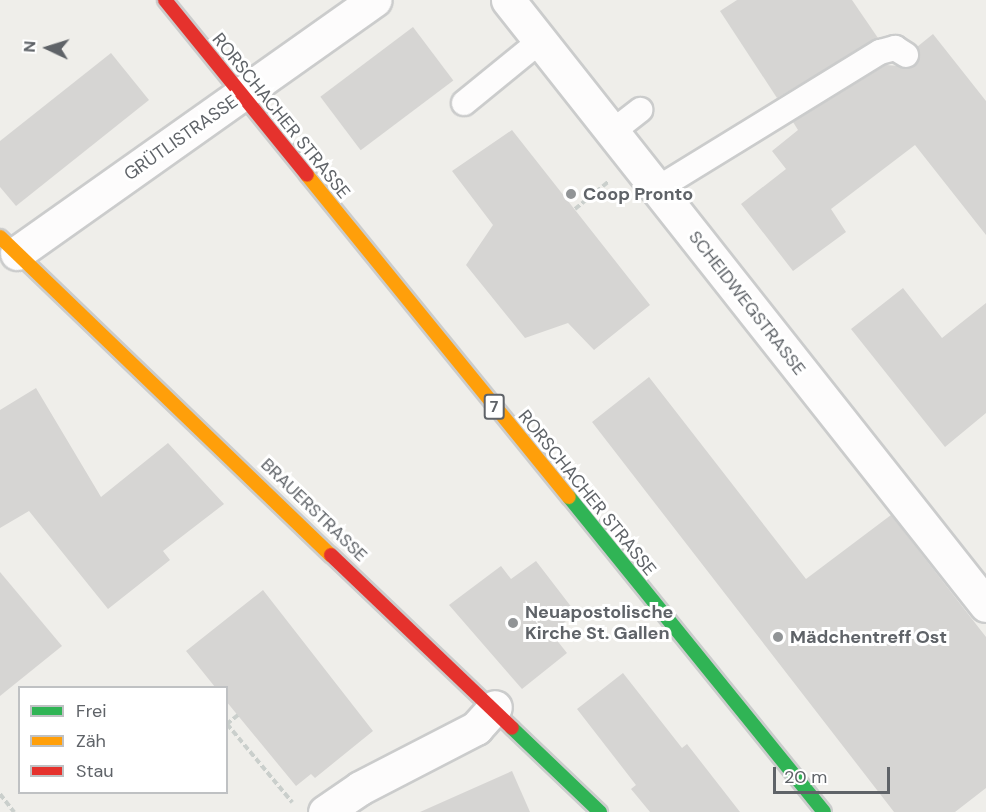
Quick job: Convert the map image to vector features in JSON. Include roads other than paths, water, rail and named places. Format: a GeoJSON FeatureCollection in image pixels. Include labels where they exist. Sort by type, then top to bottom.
{"type":"FeatureCollection","features":[{"type":"Feature","properties":{"kind":"main road","name":"RORSCHACHER STRASSE"},"geometry":{"type":"LineString","coordinates":[[165,0],[824,812]]}},
{"type":"Feature","properties":{"kind":"main road","name":"BRAUERSTRASSE"},"geometry":{"type":"LineString","coordinates":[[9,245],[495,707],[600,812]]}},
{"type":"Feature","properties":{"kind":"street","name":"GRÜTLISTRASSE"},"geometry":{"type":"LineString","coordinates":[[9,245],[242,95],[374,0]]}},
{"type":"Feature","properties":{"kind":"street","name":"SCHEIDWEGSTRASSE"},"geometry":{"type":"LineString","coordinates":[[508,0],[986,605]]}},
{"type":"Feature","properties":{"kind":"street"},"geometry":{"type":"LineString","coordinates":[[325,812],[360,788],[476,728],[495,707]]}},
{"type":"Feature","properties":{"kind":"lane"},"geometry":{"type":"LineString","coordinates":[[464,103],[540,41]]}},
{"type":"Feature","properties":{"kind":"lane"},"geometry":{"type":"LineString","coordinates":[[657,189],[880,52],[895,48],[906,55]]}},
{"type":"Feature","properties":{"kind":"lane"},"geometry":{"type":"LineString","coordinates":[[612,132],[640,110]]}},
{"type":"Feature","properties":{"kind":"place","name":"Coop Pronto"},"geometry":{"type":"Point","coordinates":[571,194]}},
{"type":"Feature","properties":{"kind":"place","name":"Neuapostolische Kirche St. Gallen"},"geometry":{"type":"Point","coordinates":[513,623]}},
{"type":"Feature","properties":{"kind":"place","name":"Mädchentreff Ost"},"geometry":{"type":"Point","coordinates":[778,637]}}]}
